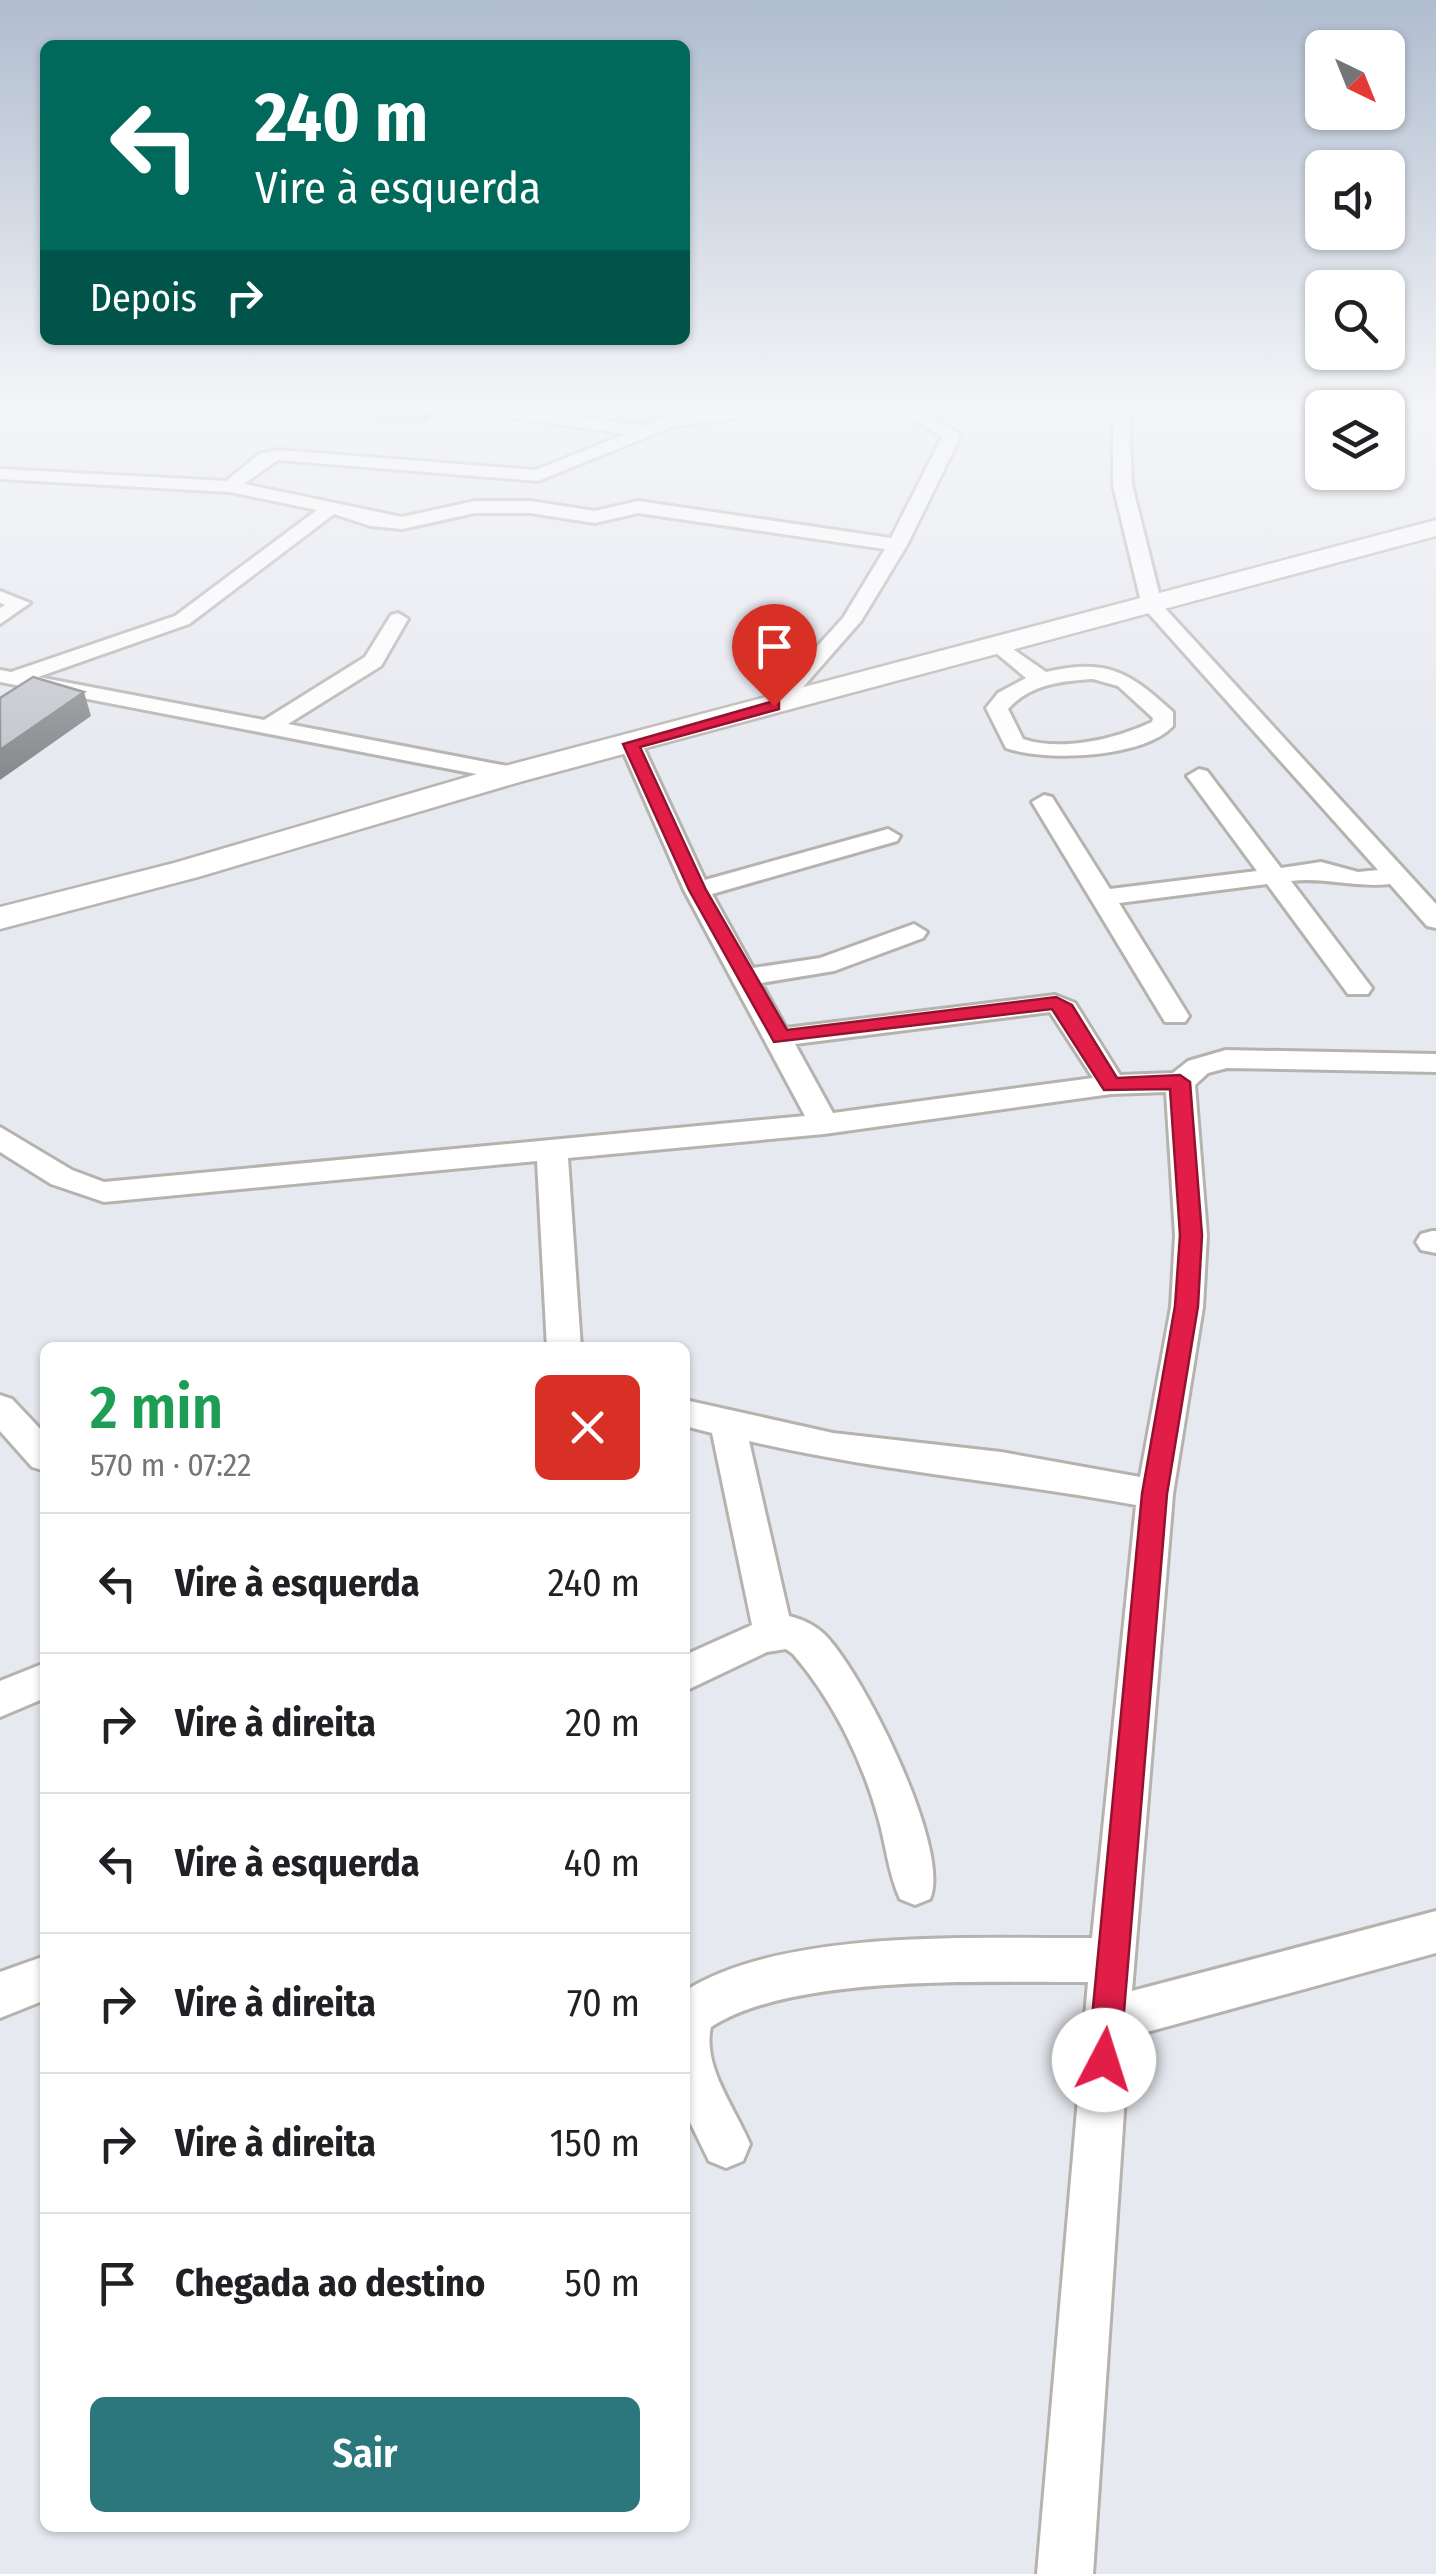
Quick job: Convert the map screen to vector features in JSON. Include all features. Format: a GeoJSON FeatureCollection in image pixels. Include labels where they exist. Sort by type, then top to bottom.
{"type":"FeatureCollection","features":[{"type":"Feature","properties":{"kind":"main road"},"geometry":{"type":"LineString","coordinates":[[0,918],[186,870],[512,774],[1421,532]]}},
{"type":"Feature","properties":{"kind":"street"},"geometry":{"type":"LineString","coordinates":[[4,680],[176,623],[298,532]]}},
{"type":"Feature","properties":{"kind":"street"},"geometry":{"type":"LineString","coordinates":[[809,532],[897,545]]}},
{"type":"Feature","properties":{"kind":"street"},"geometry":{"type":"LineString","coordinates":[[774,706],[852,621],[903,532]]}},
{"type":"Feature","properties":{"kind":"street"},"geometry":{"type":"LineString","coordinates":[[1136,532],[1152,606],[1436,920]]}},
{"type":"Feature","properties":{"kind":"street"},"geometry":{"type":"LineString","coordinates":[[0,597],[20,603],[0,618]]}},
{"type":"Feature","properties":{"kind":"street"},"geometry":{"type":"LineString","coordinates":[[266,728],[373,661],[398,619]]}},
{"type":"Feature","properties":{"kind":"street"},"geometry":{"type":"LineString","coordinates":[[996,644],[1042,680],[1092,673],[1126,682],[1165,717],[1162,726],[1148,734],[1103,744],[1037,752],[1024,749],[1014,743],[998,708],[1005,698],[1042,680]]}},
{"type":"Feature","properties":{"kind":"street"},"geometry":{"type":"LineString","coordinates":[[4,680],[512,774]]}},
{"type":"Feature","properties":{"kind":"street"},"geometry":{"type":"LineString","coordinates":[[631,744],[698,890],[781,1037],[824,1124]]}},
{"type":"Feature","properties":{"kind":"street"},"geometry":{"type":"LineString","coordinates":[[1199,776],[1358,988]]}},
{"type":"Feature","properties":{"kind":"street"},"geometry":{"type":"LineString","coordinates":[[1044,802],[1175,1016]]}},
{"type":"Feature","properties":{"kind":"street"},"geometry":{"type":"LineString","coordinates":[[698,890],[888,836]]}},
{"type":"Feature","properties":{"kind":"street"},"geometry":{"type":"LineString","coordinates":[[1320,870],[1341,857],[1374,848]]}},
{"type":"Feature","properties":{"kind":"street"},"geometry":{"type":"LineString","coordinates":[[1102,898],[1320,870],[1357,880],[1397,876]]}},
{"type":"Feature","properties":{"kind":"street"},"geometry":{"type":"LineString","coordinates":[[746,976],[825,965],[914,932]]}},
{"type":"Feature","properties":{"kind":"street"},"geometry":{"type":"LineString","coordinates":[[781,1037],[1056,1002],[1065,1009],[1111,1085]]}},
{"type":"Feature","properties":{"kind":"street"},"geometry":{"type":"LineString","coordinates":[[0,1137],[46,1171],[72,1184],[104,1192],[824,1124],[1111,1085],[1180,1082],[1198,1068],[1226,1059],[1436,1064]]}},
{"type":"Feature","properties":{"kind":"street"},"geometry":{"type":"LineString","coordinates":[[1065,2574],[1107,2020],[1155,1494],[1189,1271],[1190,1198],[1180,1082]]}},
{"type":"Feature","properties":{"kind":"street"},"geometry":{"type":"LineString","coordinates":[[552,1150],[564,1342]]}},
{"type":"Feature","properties":{"kind":"street"},"geometry":{"type":"LineString","coordinates":[[0,1408],[40,1452]]}},
{"type":"Feature","properties":{"kind":"street"},"geometry":{"type":"LineString","coordinates":[[690,1415],[833,1447],[1001,1466],[1155,1494]]}},
{"type":"Feature","properties":{"kind":"street"},"geometry":{"type":"LineString","coordinates":[[728,1426],[773,1633]]}},
{"type":"Feature","properties":{"kind":"street"},"geometry":{"type":"LineString","coordinates":[[690,1672],[773,1633],[791,1633],[807,1641],[857,1719],[896,1807],[915,1884]]}},
{"type":"Feature","properties":{"kind":"street"},"geometry":{"type":"LineString","coordinates":[[0,1699],[40,1682]]}},
{"type":"Feature","properties":{"kind":"street"},"geometry":{"type":"LineString","coordinates":[[1107,2020],[1436,1932]]}},
{"type":"Feature","properties":{"kind":"street"},"geometry":{"type":"LineString","coordinates":[[690,2025],[694,2012],[714,1997],[746,1985],[804,1973],[971,1962],[1113,1960]]}},
{"type":"Feature","properties":{"kind":"street"},"geometry":{"type":"LineString","coordinates":[[0,1995],[40,1980]]}},
{"type":"Feature","properties":{"kind":"street"},"geometry":{"type":"LineString","coordinates":[[690,2059],[699,2090],[726,2144]]}},
{"type":"Feature","properties":{"kind":"building"},"geometry":{"type":"Polygon","coordinates":[[[33,677],[84,692],[0,750],[0,698],[33,677]]]}},
{"type":"Feature","properties":{"kind":"route"},"geometry":{"type":"LineString","coordinates":[[774,706],[631,744],[698,890],[781,1037],[1056,1002],[1065,1009],[1111,1085],[1180,1082],[1191,1235],[1187,1306],[1155,1494],[1104,2060]]}}]}
